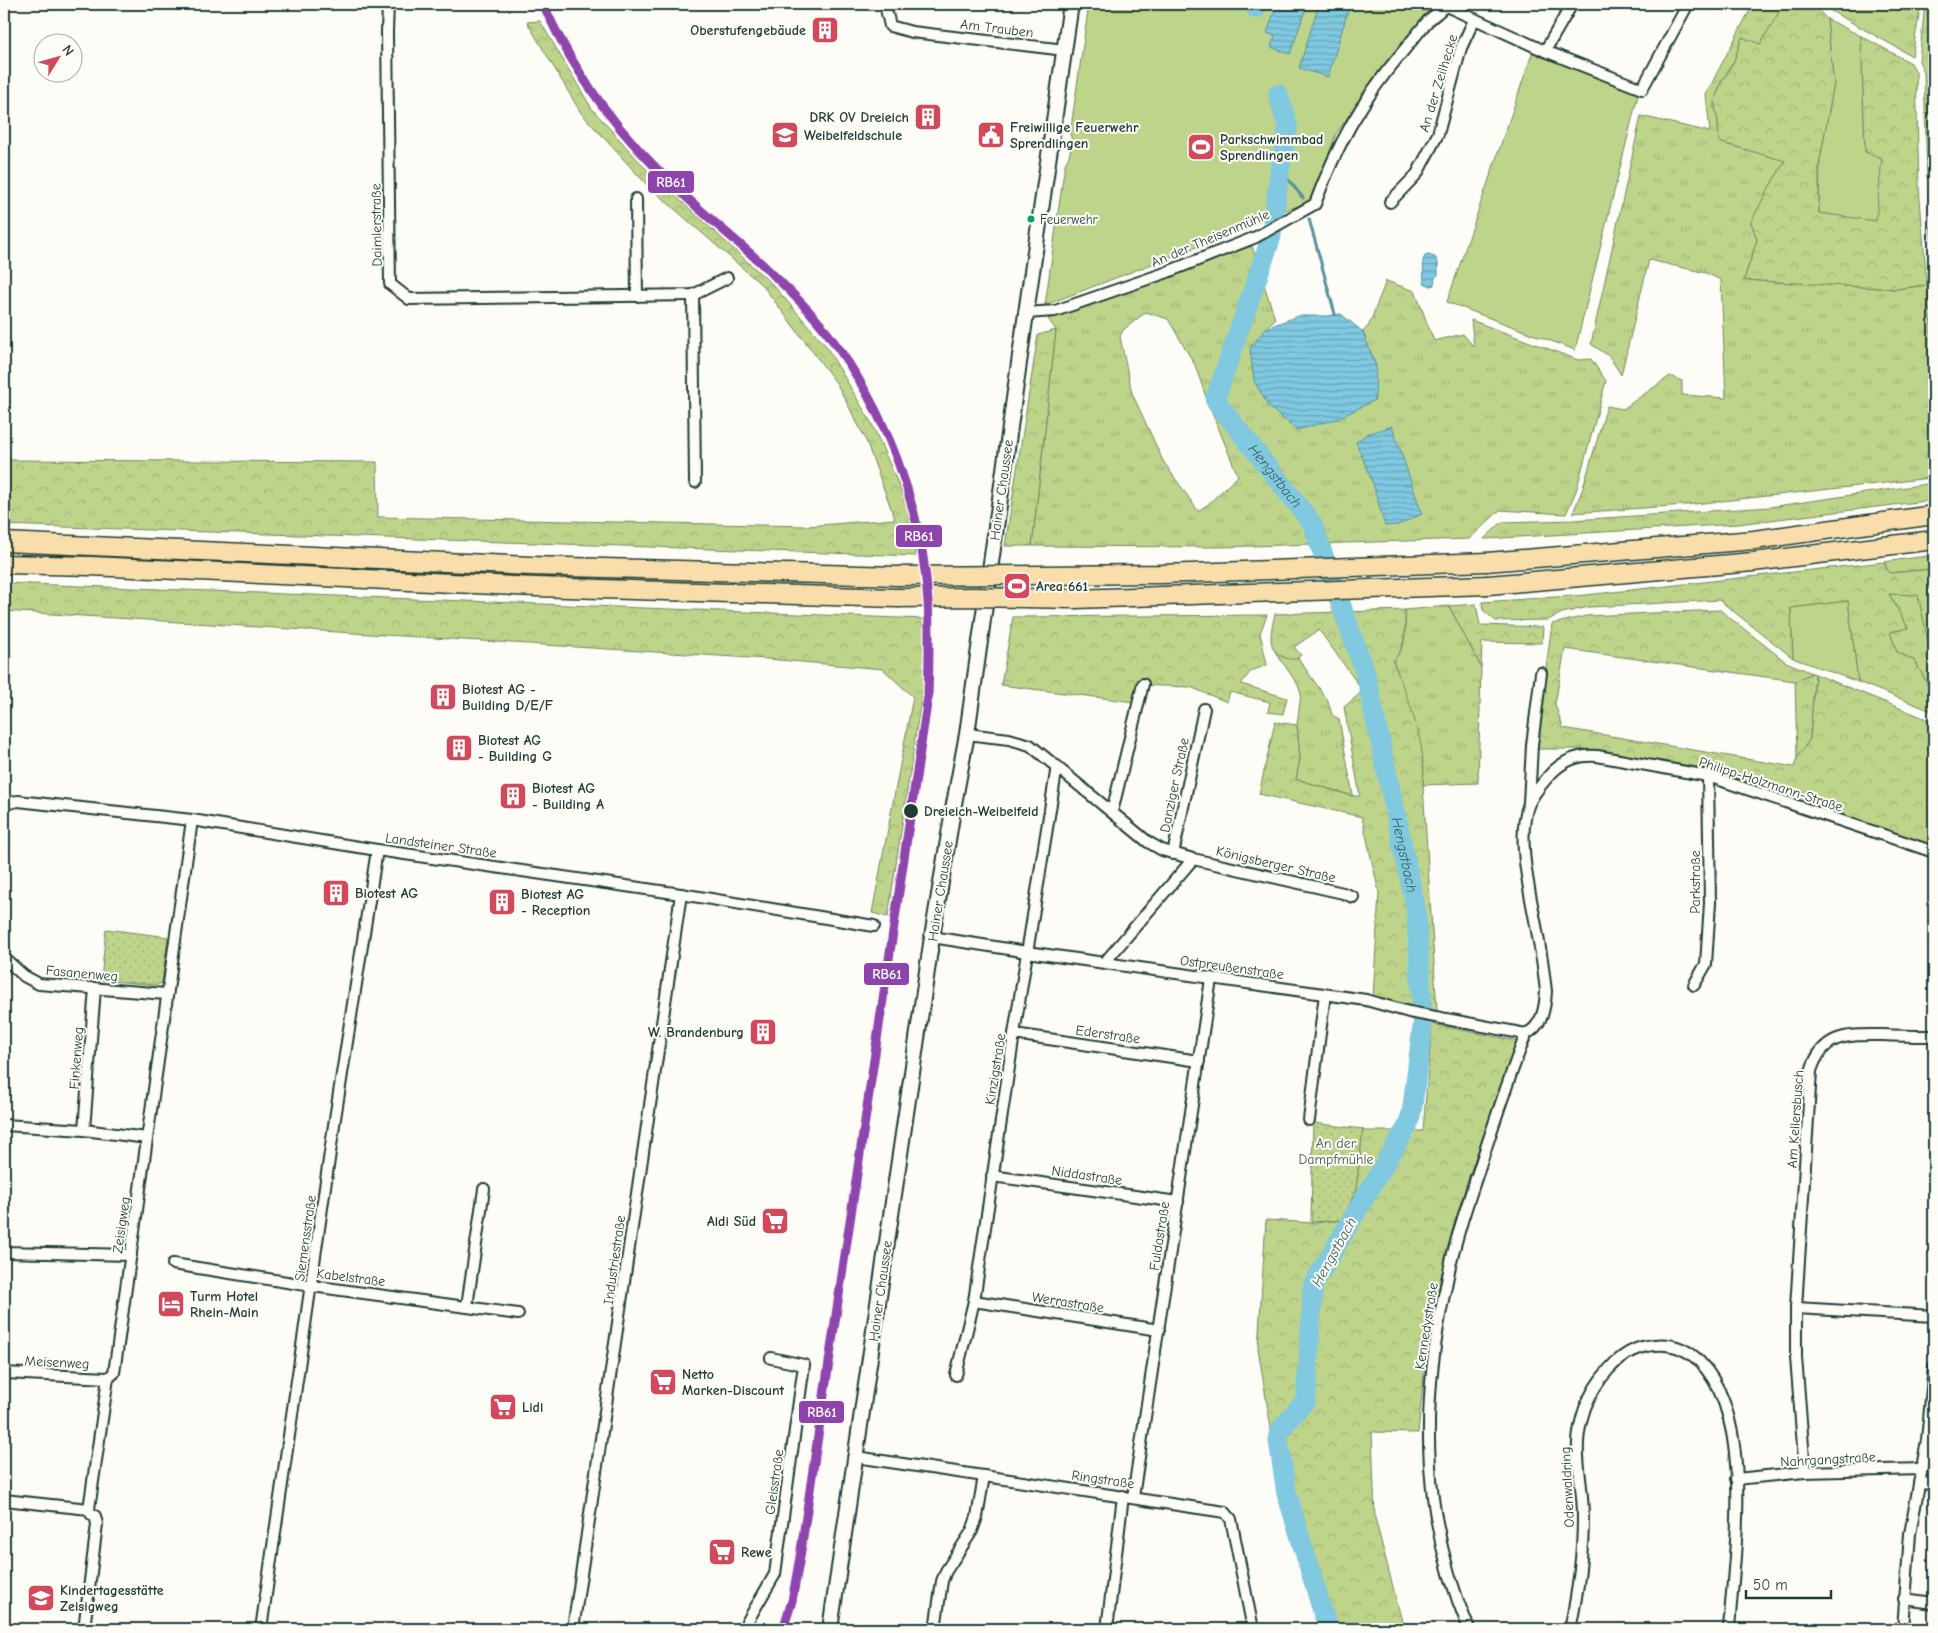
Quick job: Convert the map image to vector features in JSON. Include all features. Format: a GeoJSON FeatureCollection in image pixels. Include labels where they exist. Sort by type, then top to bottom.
{"type":"FeatureCollection","features":[{"type":"Feature","properties":{"kind":"highway"},"geometry":{"type":"LineString","coordinates":[[4,542],[531,566],[898,576],[1162,574],[1487,562],[1754,540],[1934,515]]}},
{"type":"Feature","properties":{"kind":"highway"},"geometry":{"type":"LineString","coordinates":[[4,564],[91,566],[536,587],[897,598],[1075,599],[1488,585],[1753,562],[1934,540]]}},
{"type":"Feature","properties":{"kind":"street","name":"Daimlerstraße"},"geometry":{"type":"LineString","coordinates":[[388,4],[390,284],[409,299],[637,296],[693,295],[726,278]]}},
{"type":"Feature","properties":{"kind":"street","name":"Am Trauben"},"geometry":{"type":"LineString","coordinates":[[886,4],[890,26],[912,32],[1065,50]]}},
{"type":"Feature","properties":{"kind":"street","name":"Hainer Chaussee"},"geometry":{"type":"LineString","coordinates":[[830,1629],[932,937],[967,734],[1071,4]]}},
{"type":"Feature","properties":{"kind":"street"},"geometry":{"type":"LineString","coordinates":[[1545,51],[1572,4]]}},
{"type":"Feature","properties":{"kind":"street"},"geometry":{"type":"LineString","coordinates":[[1446,5],[1474,20],[1545,51],[1642,89],[1688,4]]}},
{"type":"Feature","properties":{"kind":"street","name":"An der Theisenmühle"},"geometry":{"type":"LineString","coordinates":[[1026,313],[1055,311],[1165,273],[1256,236],[1315,204],[1328,166],[1374,86],[1428,21],[1446,5]]}},
{"type":"Feature","properties":{"kind":"street","name":"An der Zeilhecke"},"geometry":{"type":"LineString","coordinates":[[1390,202],[1417,174],[1434,141],[1461,48],[1474,20]]}},
{"type":"Feature","properties":{"kind":"street"},"geometry":{"type":"LineString","coordinates":[[636,199],[637,296]]}},
{"type":"Feature","properties":{"kind":"street"},"geometry":{"type":"LineString","coordinates":[[693,295],[696,482]]}},
{"type":"Feature","properties":{"kind":"street","name":"Philipp-Holzmann-Straße"},"geometry":{"type":"LineString","coordinates":[[1526,1034],[1538,1025],[1545,1005],[1546,991],[1524,849],[1524,829],[1528,806],[1532,745],[1542,673]]}},
{"type":"Feature","properties":{"kind":"street"},"geometry":{"type":"LineString","coordinates":[[1112,812],[1143,684]]}},
{"type":"Feature","properties":{"kind":"street","name":"Danziger Straße"},"geometry":{"type":"LineString","coordinates":[[967,734],[1020,741],[1037,750],[1156,848],[1173,854],[1204,709]]}},
{"type":"Feature","properties":{"kind":"street","name":"Philipp-Holzmann-Straße"},"geometry":{"type":"LineString","coordinates":[[1528,806],[1536,792],[1553,771],[1566,761],[1580,756],[1597,756],[1708,776],[1934,852]]}},
{"type":"Feature","properties":{"kind":"street","name":"Kinzigstraße"},"geometry":{"type":"LineString","coordinates":[[956,1376],[974,1301],[1056,766]]}},
{"type":"Feature","properties":{"kind":"street","name":"Parkstraße"},"geometry":{"type":"LineString","coordinates":[[1694,985],[1706,964],[1710,903],[1708,776]]}},
{"type":"Feature","properties":{"kind":"street","name":"Landsteiner Straße"},"geometry":{"type":"LineString","coordinates":[[4,804],[18,801],[192,820],[377,850],[681,894],[874,926]]}},
{"type":"Feature","properties":{"kind":"street","name":"Zeisigweg"},"geometry":{"type":"LineString","coordinates":[[84,1629],[97,1524],[95,1516],[91,1514],[89,1509],[108,1378],[114,1373],[192,820]]}},
{"type":"Feature","properties":{"kind":"street","name":"Siemensstraße"},"geometry":{"type":"LineString","coordinates":[[261,1629],[334,1126],[377,850]]}},
{"type":"Feature","properties":{"kind":"street","name":"Königsberger Straße"},"geometry":{"type":"LineString","coordinates":[[1173,854],[1343,893],[1353,897]]}},
{"type":"Feature","properties":{"kind":"street"},"geometry":{"type":"LineString","coordinates":[[1105,962],[1193,859]]}},
{"type":"Feature","properties":{"kind":"street","name":"Industriestraße"},"geometry":{"type":"LineString","coordinates":[[573,1629],[681,894]]}},
{"type":"Feature","properties":{"kind":"street","name":"Ostpreußenstraße"},"geometry":{"type":"LineString","coordinates":[[932,937],[1366,1000],[1409,1012],[1526,1034]]}},
{"type":"Feature","properties":{"kind":"street","name":"Fasanenweg"},"geometry":{"type":"LineString","coordinates":[[4,958],[24,976],[39,984],[166,994]]}},
{"type":"Feature","properties":{"kind":"street","name":"Fuldastraße"},"geometry":{"type":"LineString","coordinates":[[1107,1629],[1128,1496],[1158,1330],[1211,979]]}},
{"type":"Feature","properties":{"kind":"street","name":"Finkenweg"},"geometry":{"type":"LineString","coordinates":[[84,1130],[94,988]]}},
{"type":"Feature","properties":{"kind":"street"},"geometry":{"type":"LineString","coordinates":[[1309,1120],[1324,994]]}},
{"type":"Feature","properties":{"kind":"street","name":"Ederstraße"},"geometry":{"type":"LineString","coordinates":[[1014,1034],[1198,1061]]}},
{"type":"Feature","properties":{"kind":"street","name":"Kennedystraße"},"geometry":{"type":"LineString","coordinates":[[1469,1629],[1446,1563],[1434,1505],[1428,1453],[1430,1384],[1437,1331],[1454,1248],[1506,1084],[1526,1034]]}},
{"type":"Feature","properties":{"kind":"street","name":"Am Kellersbusch"},"geometry":{"type":"LineString","coordinates":[[1805,1472],[1796,1357],[1796,1308],[1809,1083],[1813,1064],[1822,1049],[1831,1042],[1846,1035],[1934,1036]]}},
{"type":"Feature","properties":{"kind":"street"},"geometry":{"type":"LineString","coordinates":[[4,1125],[84,1130],[147,1138]]}},
{"type":"Feature","properties":{"kind":"street","name":"Niddastraße"},"geometry":{"type":"LineString","coordinates":[[992,1176],[1178,1202]]}},
{"type":"Feature","properties":{"kind":"street"},"geometry":{"type":"LineString","coordinates":[[467,1306],[484,1189]]}},
{"type":"Feature","properties":{"kind":"street"},"geometry":{"type":"LineString","coordinates":[[4,1252],[131,1255]]}},
{"type":"Feature","properties":{"kind":"street","name":"Kabelstraße"},"geometry":{"type":"LineString","coordinates":[[173,1264],[312,1286],[518,1314]]}},
{"type":"Feature","properties":{"kind":"street","name":"Werrastraße"},"geometry":{"type":"LineString","coordinates":[[974,1301],[1158,1330]]}},
{"type":"Feature","properties":{"kind":"street"},"geometry":{"type":"LineString","coordinates":[[1796,1308],[1934,1316]]}},
{"type":"Feature","properties":{"kind":"street","name":"Odenwaldring"},"geometry":{"type":"LineString","coordinates":[[1570,1629],[1580,1582],[1583,1544],[1583,1513],[1577,1464],[1578,1433],[1590,1398],[1598,1383],[1610,1369],[1629,1353],[1642,1346],[1657,1344],[1677,1346],[1694,1356],[1710,1373],[1724,1405],[1733,1445],[1736,1478],[1736,1554],[1729,1629]]}},
{"type":"Feature","properties":{"kind":"street","name":"Gleisstraße"},"geometry":{"type":"LineString","coordinates":[[743,1629],[775,1574],[804,1365],[771,1358]]}},
{"type":"Feature","properties":{"kind":"street"},"geometry":{"type":"LineString","coordinates":[[1903,1629],[1910,1534],[1927,1440],[1934,1368]]}},
{"type":"Feature","properties":{"kind":"street","name":"Meisenweg"},"geometry":{"type":"LineString","coordinates":[[4,1373],[108,1378]]}},
{"type":"Feature","properties":{"kind":"street","name":"Ringstraße"},"geometry":{"type":"LineString","coordinates":[[856,1457],[1128,1496],[1225,1512],[1229,1514],[1253,1629]]}},
{"type":"Feature","properties":{"kind":"street","name":"Nahrgangstraße"},"geometry":{"type":"LineString","coordinates":[[1736,1478],[1805,1472],[1922,1469]]}},
{"type":"Feature","properties":{"kind":"street"},"geometry":{"type":"LineString","coordinates":[[935,1629],[942,1581],[946,1571],[972,1531],[977,1517],[984,1476]]}},
{"type":"Feature","properties":{"kind":"street"},"geometry":{"type":"LineString","coordinates":[[1919,1483],[1934,1484]]}},
{"type":"Feature","properties":{"kind":"street"},"geometry":{"type":"LineString","coordinates":[[4,1500],[89,1509]]}},
{"type":"Feature","properties":{"kind":"street"},"geometry":{"type":"LineString","coordinates":[[1904,1599],[1934,1603]]}},
{"type":"Feature","properties":{"kind":"green space","name":"Parkschwimmbad Sprendlingen"},"geometry":{"type":"Polygon","coordinates":[[[1089,4],[1434,4],[1423,16],[1422,22],[1370,85],[1336,134],[1312,201],[1045,305],[1065,164],[1070,153],[1070,134],[1089,4]]]}},
{"type":"Feature","properties":{"kind":"green space"},"geometry":{"type":"Polygon","coordinates":[[[1753,4],[1784,4],[1760,45],[1742,37],[1734,61],[1722,81],[1714,102],[1718,121],[1719,142],[1786,160],[1767,191],[1752,222],[1757,240],[1744,280],[1897,289],[1927,285],[1934,356],[1934,360],[1931,362],[1932,413],[1934,414],[1934,474],[1931,478],[1685,505],[1573,513],[1583,488],[1607,406],[1623,409],[1670,376],[1682,381],[1682,395],[1726,398],[1721,280],[1706,273],[1649,260],[1621,375],[1609,356],[1591,344],[1641,116],[1710,132],[1706,94],[1753,4]]]}},
{"type":"Feature","properties":{"kind":"green space"},"geometry":{"type":"Polygon","coordinates":[[[1784,4],[1812,4],[1827,19],[1834,84],[1819,165],[1819,213],[1865,152],[1861,36],[1911,63],[1916,72],[1919,187],[1927,285],[1897,289],[1744,280],[1757,240],[1751,222],[1785,161],[1719,142],[1718,121],[1714,102],[1722,81],[1734,61],[1742,37],[1760,44],[1784,4]]]}},
{"type":"Feature","properties":{"kind":"green space"},"geometry":{"type":"Polygon","coordinates":[[[1824,4],[1921,4],[1912,56],[1831,11],[1824,4]]]}},
{"type":"Feature","properties":{"kind":"green space"},"geometry":{"type":"Polygon","coordinates":[[[1925,4],[1934,4],[1934,187],[1927,177],[1924,72],[1919,61],[1925,4]]]}},
{"type":"Feature","properties":{"kind":"green space"},"geometry":{"type":"Polygon","coordinates":[[[1827,19],[1861,36],[1865,152],[1882,158],[1876,221],[1819,213],[1820,160],[1834,84],[1827,19]]]}},
{"type":"Feature","properties":{"kind":"green space"},"geometry":{"type":"Polygon","coordinates":[[[540,21],[592,109],[647,170],[773,285],[826,346],[872,424],[900,488],[907,507],[916,556],[4,525],[4,460],[377,462],[378,517],[807,526],[895,519],[865,438],[837,384],[763,286],[647,185],[581,113],[527,22],[540,21]]]}},
{"type":"Feature","properties":{"kind":"green space"},"geometry":{"type":"Polygon","coordinates":[[[1534,48],[1639,91],[1575,350],[1447,302],[1534,48]]]}},
{"type":"Feature","properties":{"kind":"green space"},"geometry":{"type":"Polygon","coordinates":[[[1929,194],[1934,195],[1934,287],[1929,194]]]}},
{"type":"Feature","properties":{"kind":"green space"},"geometry":{"type":"Polygon","coordinates":[[[1252,246],[1275,319],[1266,328],[1376,366],[1363,332],[1369,325],[1386,281],[1415,291],[1434,341],[1463,334],[1474,347],[1471,320],[1578,360],[1591,359],[1606,381],[1576,491],[1566,514],[1500,510],[1469,539],[1220,547],[1032,546],[1056,330],[1048,319],[1252,246]],[[1146,312],[1123,330],[1120,337],[1132,393],[1163,461],[1198,511],[1238,476],[1195,365],[1168,319],[1146,312]]]}},
{"type":"Feature","properties":{"kind":"green space"},"geometry":{"type":"Polygon","coordinates":[[[1056,330],[1032,546],[1005,546],[1038,335],[1056,330]]]}},
{"type":"Feature","properties":{"kind":"green space"},"geometry":{"type":"Polygon","coordinates":[[[1934,483],[1934,500],[1738,524],[1484,539],[1502,522],[1574,520],[1770,507],[1934,483]]]}},
{"type":"Feature","properties":{"kind":"green space"},"geometry":{"type":"Polygon","coordinates":[[[1934,555],[1934,569],[1889,573],[1884,562],[1934,555]]]}},
{"type":"Feature","properties":{"kind":"green space"},"geometry":{"type":"Polygon","coordinates":[[[1884,562],[1889,573],[1934,569],[1934,668],[1918,595],[1889,594],[1908,628],[1890,632],[1897,652],[1915,661],[1931,691],[1934,712],[1858,682],[1848,601],[1791,608],[1793,658],[1719,600],[1589,607],[1562,613],[1548,620],[1496,621],[1483,610],[1482,602],[1586,595],[1884,562]]]}},
{"type":"Feature","properties":{"kind":"green space"},"geometry":{"type":"Polygon","coordinates":[[[4,583],[924,619],[923,687],[888,917],[872,913],[913,697],[883,669],[767,659],[4,611],[4,583]]]}},
{"type":"Feature","properties":{"kind":"green space"},"geometry":{"type":"Polygon","coordinates":[[[1889,594],[1918,594],[1934,668],[1934,706],[1931,691],[1915,661],[1897,652],[1890,632],[1908,628],[1889,594]]]}},
{"type":"Feature","properties":{"kind":"green space"},"geometry":{"type":"Polygon","coordinates":[[[1848,601],[1858,682],[1793,658],[1791,608],[1848,601]]]}},
{"type":"Feature","properties":{"kind":"green space"},"geometry":{"type":"Polygon","coordinates":[[[1476,604],[1480,625],[1543,627],[1542,643],[1482,642],[1481,667],[1449,606],[1476,604]]]}},
{"type":"Feature","properties":{"kind":"green space"},"geometry":{"type":"Polygon","coordinates":[[[1449,606],[1481,667],[1478,783],[1423,785],[1424,767],[1393,660],[1398,655],[1403,643],[1405,610],[1449,606]]]}},
{"type":"Feature","properties":{"kind":"green space"},"geometry":{"type":"Polygon","coordinates":[[[1405,610],[1403,643],[1393,661],[1415,722],[1422,753],[1437,1011],[1373,998],[1379,893],[1362,817],[1259,794],[1275,722],[1297,725],[1300,759],[1296,779],[1352,796],[1360,796],[1344,707],[1363,691],[1319,630],[1294,647],[1301,655],[1297,658],[1290,659],[1279,655],[1272,646],[1271,640],[1275,614],[1405,610]]]}},
{"type":"Feature","properties":{"kind":"green space"},"geometry":{"type":"Polygon","coordinates":[[[1720,610],[1786,662],[1812,673],[1795,681],[1565,649],[1555,704],[1563,728],[1794,767],[1797,758],[1810,739],[1815,674],[1934,722],[1934,846],[1704,768],[1582,749],[1535,749],[1552,624],[1586,616],[1720,610]]]}},
{"type":"Feature","properties":{"kind":"green space"},"geometry":{"type":"Polygon","coordinates":[[[1267,615],[1260,633],[1267,665],[1251,671],[1241,684],[1287,698],[1283,714],[1268,712],[1270,702],[1230,692],[1227,702],[1190,687],[1137,685],[1134,702],[1001,685],[1013,617],[1267,615]]]}},
{"type":"Feature","properties":{"kind":"green space"},"geometry":{"type":"Polygon","coordinates":[[[1274,650],[1291,659],[1298,658],[1328,701],[1332,715],[1339,719],[1353,796],[1296,779],[1300,759],[1297,725],[1301,694],[1298,685],[1274,650]]]}},
{"type":"Feature","properties":{"kind":"green space"},"geometry":{"type":"Polygon","coordinates":[[[1812,673],[1815,674],[1810,739],[1797,758],[1795,681],[1812,673]]]}},
{"type":"Feature","properties":{"kind":"green space"},"geometry":{"type":"Polygon","coordinates":[[[106,929],[168,937],[162,983],[156,985],[101,980],[106,929]]]}},
{"type":"Feature","properties":{"kind":"green space"},"geometry":{"type":"Polygon","coordinates":[[[1432,1024],[1517,1041],[1467,1182],[1447,1250],[1427,1344],[1418,1433],[1372,1432],[1375,1518],[1404,1629],[1323,1629],[1283,1503],[1258,1348],[1266,1220],[1315,1223],[1343,1220],[1356,1189],[1363,1129],[1363,1131],[1423,1131],[1432,1024]]]}},
{"type":"Feature","properties":{"kind":"green space","name":"An der Dampfmühle"},"geometry":{"type":"Polygon","coordinates":[[[1313,1123],[1363,1129],[1356,1189],[1343,1220],[1311,1222],[1313,1123]]]}},
{"type":"Feature","properties":{"kind":"water"},"geometry":{"type":"Polygon","coordinates":[[[1277,4],[1307,5],[1290,54],[1271,47],[1275,36],[1267,33],[1277,4]]]}},
{"type":"Feature","properties":{"kind":"water"},"geometry":{"type":"Polygon","coordinates":[[[1319,4],[1350,4],[1328,77],[1299,68],[1319,4]]]}},
{"type":"Feature","properties":{"kind":"water"},"geometry":{"type":"Polygon","coordinates":[[[1428,255],[1435,257],[1438,262],[1438,275],[1435,277],[1434,285],[1431,286],[1424,283],[1423,260],[1428,255]]]}},
{"type":"Feature","properties":{"kind":"water"},"geometry":{"type":"Polygon","coordinates":[[[1341,314],[1363,332],[1376,366],[1375,400],[1337,419],[1297,430],[1269,407],[1254,381],[1250,348],[1266,328],[1298,316],[1341,314]]]}},
{"type":"Feature","properties":{"kind":"water"},"geometry":{"type":"Polygon","coordinates":[[[1392,426],[1422,514],[1398,525],[1385,526],[1373,484],[1356,442],[1367,434],[1392,426]]]}},
{"type":"Feature","properties":{"kind":"waterway","name":"Hengstbach"},"geometry":{"type":"LineString","coordinates":[[1255,4],[1256,9]]}},
{"type":"Feature","properties":{"kind":"waterway","name":"Hengstbach"},"geometry":{"type":"LineString","coordinates":[[1278,94],[1288,127],[1280,169],[1271,238],[1215,400],[1312,523],[1366,675],[1416,909],[1423,1022],[1412,1110],[1408,1125],[1313,1285],[1306,1400],[1281,1429],[1278,1437],[1286,1491],[1328,1629]]}},
{"type":"Feature","properties":{"kind":"waterway"},"geometry":{"type":"LineString","coordinates":[[1280,169],[1303,198]]}},
{"type":"Feature","properties":{"kind":"waterway"},"geometry":{"type":"LineString","coordinates":[[1309,219],[1335,314]]}},
{"type":"Feature","properties":{"kind":"transit line","name":"RB61"},"geometry":{"type":"LineString","coordinates":[[543,4],[570,57],[602,106],[620,128],[660,172],[762,264],[796,298],[821,325],[849,363],[884,427],[898,461],[918,530],[924,566],[929,626],[928,697],[800,1557],[792,1601],[783,1629]]}},
{"type":"Feature","properties":{"kind":"place","name":"Oberstufengebäude"},"geometry":{"type":"Point","coordinates":[825,30]}},
{"type":"Feature","properties":{"kind":"place","name":"DRK OV Dreieich"},"geometry":{"type":"Point","coordinates":[928,117]}},
{"type":"Feature","properties":{"kind":"place","name":"Weibelfeldschule"},"geometry":{"type":"Point","coordinates":[785,135]}},
{"type":"Feature","properties":{"kind":"place","name":"Freiwillige Feuerwehr Sprendlingen"},"geometry":{"type":"Point","coordinates":[991,135]}},
{"type":"Feature","properties":{"kind":"place","name":"Parkschwimmbad Sprendlingen"},"geometry":{"type":"Point","coordinates":[1201,147]}},
{"type":"Feature","properties":{"kind":"place","name":"Feuerwehr"},"geometry":{"type":"Point","coordinates":[1031,219]}},
{"type":"Feature","properties":{"kind":"place","name":"Area 661"},"geometry":{"type":"Point","coordinates":[1017,586]}},
{"type":"Feature","properties":{"kind":"place","name":"Biotest AG - Building D/E/F"},"geometry":{"type":"Point","coordinates":[443,697]}},
{"type":"Feature","properties":{"kind":"place","name":"Biotest AG - Building G"},"geometry":{"type":"Point","coordinates":[459,748]}},
{"type":"Feature","properties":{"kind":"place","name":"Biotest AG - Building A"},"geometry":{"type":"Point","coordinates":[513,796]}},
{"type":"Feature","properties":{"kind":"place","name":"Dreieich-Weibelfeld"},"geometry":{"type":"Point","coordinates":[911,811]}},
{"type":"Feature","properties":{"kind":"place","name":"Biotest AG"},"geometry":{"type":"Point","coordinates":[336,893]}},
{"type":"Feature","properties":{"kind":"place","name":"Biotest AG - Reception"},"geometry":{"type":"Point","coordinates":[502,902]}},
{"type":"Feature","properties":{"kind":"place","name":"W. Brandenburg"},"geometry":{"type":"Point","coordinates":[763,1032]}},
{"type":"Feature","properties":{"kind":"place","name":"Aldi Süd"},"geometry":{"type":"Point","coordinates":[775,1221]}},
{"type":"Feature","properties":{"kind":"place","name":"Turm Hotel Rhein-Main"},"geometry":{"type":"Point","coordinates":[171,1304]}},
{"type":"Feature","properties":{"kind":"place","name":"Netto Marken-Discount"},"geometry":{"type":"Point","coordinates":[663,1382]}},
{"type":"Feature","properties":{"kind":"place","name":"Lidl"},"geometry":{"type":"Point","coordinates":[503,1407]}},
{"type":"Feature","properties":{"kind":"place","name":"Rewe"},"geometry":{"type":"Point","coordinates":[722,1552]}},
{"type":"Feature","properties":{"kind":"place","name":"Kindertagesstätte Zeisigweg"},"geometry":{"type":"Point","coordinates":[41,1598]}}]}
